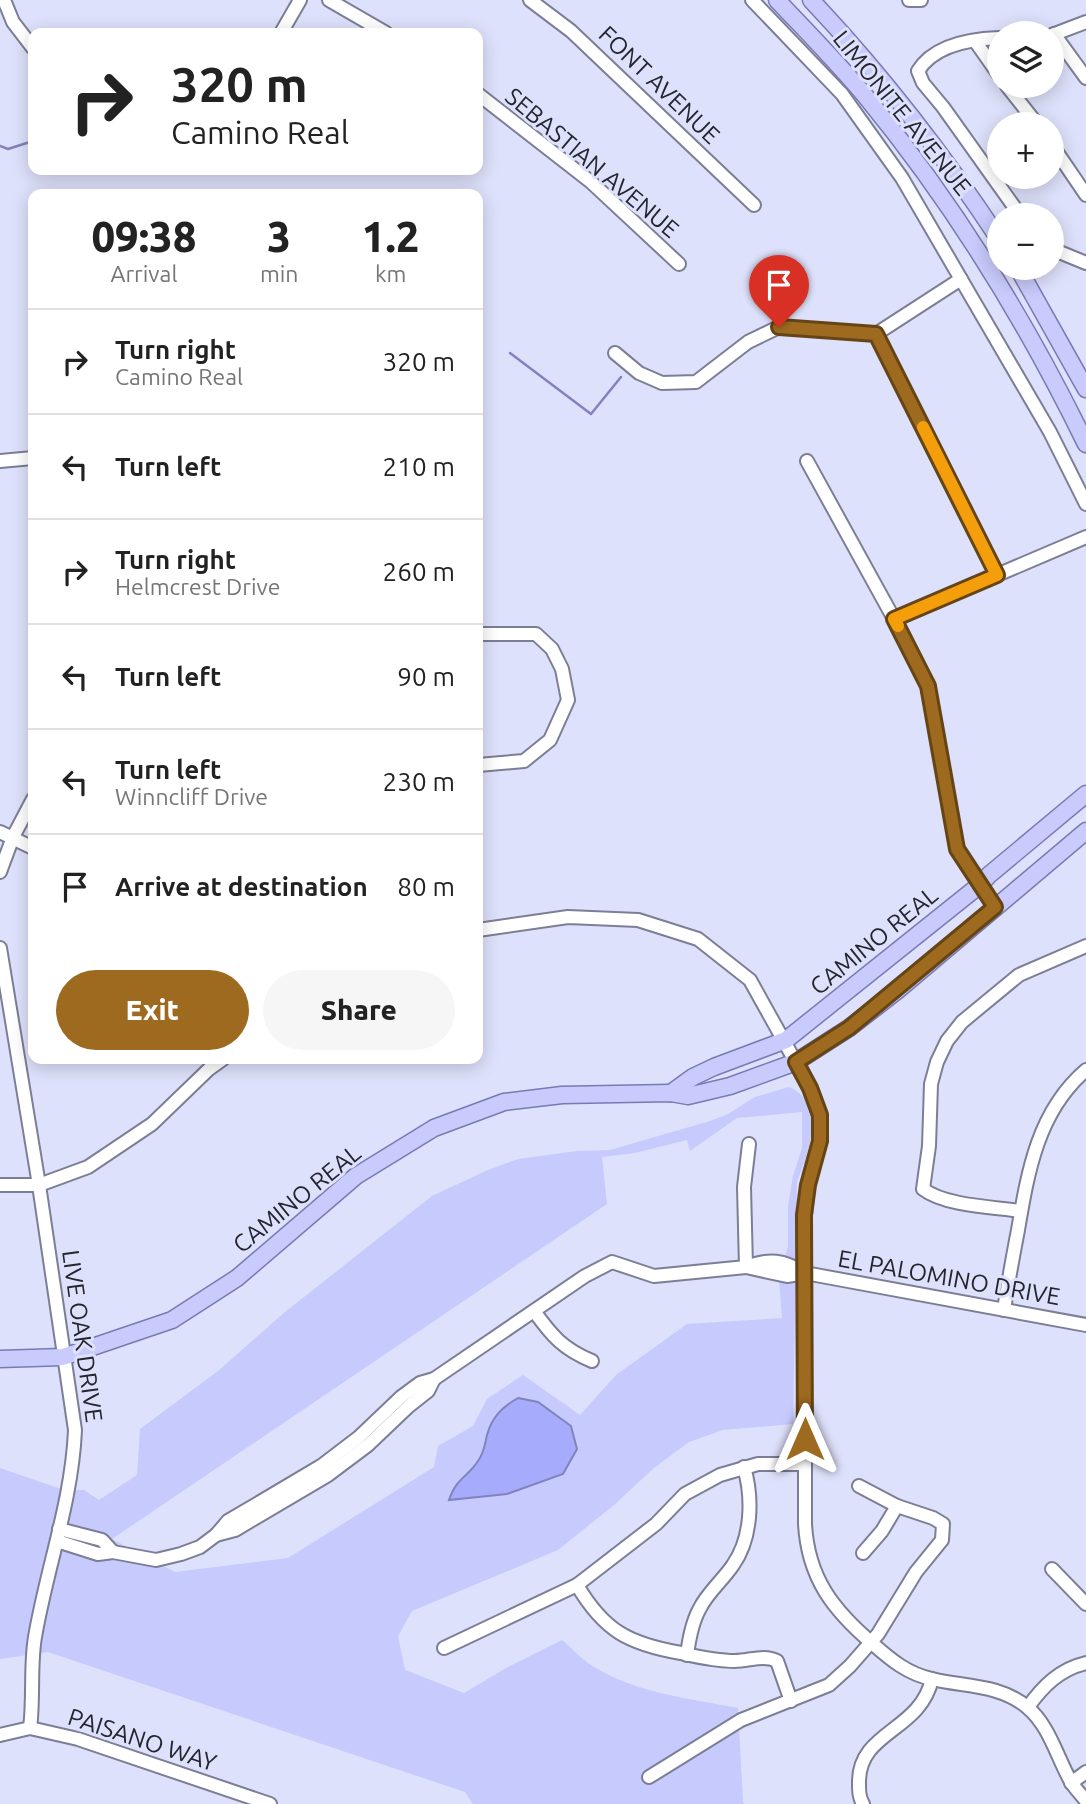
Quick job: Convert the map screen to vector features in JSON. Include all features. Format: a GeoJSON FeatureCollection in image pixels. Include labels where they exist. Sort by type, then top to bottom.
{"type":"FeatureCollection","features":[{"type":"Feature","properties":{"kind":"main road","name":"LIMONITE AVENUE"},"geometry":{"type":"LineString","coordinates":[[777,0],[866,98],[946,202],[1025,328],[1086,444]]}},
{"type":"Feature","properties":{"kind":"main road","name":"LIMONITE AVENUE"},"geometry":{"type":"LineString","coordinates":[[811,0],[871,66],[921,128],[987,222]]}},
{"type":"Feature","properties":{"kind":"main road"},"geometry":{"type":"LineString","coordinates":[[1025,280],[1086,389]]}},
{"type":"Feature","properties":{"kind":"main road","name":"CAMINO REAL"},"geometry":{"type":"LineString","coordinates":[[671,1093],[693,1077],[714,1067],[786,1040],[981,884],[1086,794]]}},
{"type":"Feature","properties":{"kind":"main road","name":"CAMINO REAL"},"geometry":{"type":"LineString","coordinates":[[0,1359],[63,1357],[172,1320],[237,1278],[356,1176],[434,1128],[504,1102],[562,1095],[671,1093],[688,1096],[730,1086],[796,1062],[849,1028],[1086,831]]}},
{"type":"Feature","properties":{"kind":"street"},"geometry":{"type":"LineString","coordinates":[[4,0],[13,22],[28,42]]}},
{"type":"Feature","properties":{"kind":"street"},"geometry":{"type":"LineString","coordinates":[[284,28],[300,0]]}},
{"type":"Feature","properties":{"kind":"street"},"geometry":{"type":"LineString","coordinates":[[329,0],[377,28]]}},
{"type":"Feature","properties":{"kind":"street","name":"FONT AVENUE"},"geometry":{"type":"LineString","coordinates":[[530,0],[571,31],[754,205]]}},
{"type":"Feature","properties":{"kind":"street"},"geometry":{"type":"LineString","coordinates":[[752,0],[842,94],[902,178],[1050,432],[1086,504]]}},
{"type":"Feature","properties":{"kind":"street"},"geometry":{"type":"LineString","coordinates":[[909,0],[921,0]]}},
{"type":"Feature","properties":{"kind":"street"},"geometry":{"type":"LineString","coordinates":[[1064,31],[1086,23]]}},
{"type":"Feature","properties":{"kind":"street"},"geometry":{"type":"LineString","coordinates":[[987,40],[955,44],[923,62],[918,71],[923,83],[1011,203]]}},
{"type":"Feature","properties":{"kind":"street"},"geometry":{"type":"LineString","coordinates":[[975,41],[987,58]]}},
{"type":"Feature","properties":{"kind":"street"},"geometry":{"type":"LineString","coordinates":[[1064,49],[1086,78]]}},
{"type":"Feature","properties":{"kind":"street","name":"SEBASTIAN AVENUE"},"geometry":{"type":"LineString","coordinates":[[483,98],[591,182],[679,264]]}},
{"type":"Feature","properties":{"kind":"street"},"geometry":{"type":"LineString","coordinates":[[1016,98],[1028,112]]}},
{"type":"Feature","properties":{"kind":"street"},"geometry":{"type":"LineString","coordinates":[[1064,163],[1086,195]]}},
{"type":"Feature","properties":{"kind":"street"},"geometry":{"type":"LineString","coordinates":[[1064,254],[1086,263]]}},
{"type":"Feature","properties":{"kind":"street"},"geometry":{"type":"LineString","coordinates":[[615,353],[639,373],[662,383],[696,382],[748,342],[779,327],[876,334],[961,279]]}},
{"type":"Feature","properties":{"kind":"street"},"geometry":{"type":"LineString","coordinates":[[876,334],[997,575]]}},
{"type":"Feature","properties":{"kind":"street"},"geometry":{"type":"LineString","coordinates":[[0,461],[28,458]]}},
{"type":"Feature","properties":{"kind":"street"},"geometry":{"type":"LineString","coordinates":[[807,461],[928,686],[957,849],[995,907]]}},
{"type":"Feature","properties":{"kind":"street"},"geometry":{"type":"LineString","coordinates":[[894,619],[1086,537]]}},
{"type":"Feature","properties":{"kind":"street"},"geometry":{"type":"LineString","coordinates":[[483,634],[536,634],[552,649],[562,669],[568,700],[550,740],[524,761],[483,765]]}},
{"type":"Feature","properties":{"kind":"street"},"geometry":{"type":"LineString","coordinates":[[0,872],[13,837],[28,808]]}},
{"type":"Feature","properties":{"kind":"street"},"geometry":{"type":"LineString","coordinates":[[0,832],[28,845]]}},
{"type":"Feature","properties":{"kind":"street"},"geometry":{"type":"LineString","coordinates":[[483,929],[568,917],[638,920],[698,939],[750,980],[786,1040],[820,1115],[820,1141],[806,1198],[804,1273],[806,1533],[816,1574],[836,1609],[871,1643],[908,1671],[932,1679],[980,1686],[1003,1693],[1028,1707],[1041,1723],[1071,1783],[1086,1801]]}},
{"type":"Feature","properties":{"kind":"street"},"geometry":{"type":"LineString","coordinates":[[1021,1211],[945,1199],[931,1195],[923,1189],[929,1146],[931,1084],[947,1041],[962,1022],[1019,975],[1086,946]]}},
{"type":"Feature","properties":{"kind":"street","name":"LIVE OAK DRIVE"},"geometry":{"type":"LineString","coordinates":[[0,948],[3,990],[39,1185],[75,1430],[73,1468],[34,1639],[30,1728]]}},
{"type":"Feature","properties":{"kind":"street"},"geometry":{"type":"LineString","coordinates":[[0,1185],[39,1185],[88,1167],[152,1125],[216,1064]]}},
{"type":"Feature","properties":{"kind":"street"},"geometry":{"type":"LineString","coordinates":[[1004,1310],[1031,1156],[1042,1128],[1057,1102],[1086,1070]]}},
{"type":"Feature","properties":{"kind":"street"},"geometry":{"type":"LineString","coordinates":[[746,1266],[744,1188],[749,1144]]}},
{"type":"Feature","properties":{"kind":"street","name":"EL PALOMINO DRIVE"},"geometry":{"type":"LineString","coordinates":[[58,1535],[98,1554],[113,1552],[156,1560],[190,1550],[216,1535],[228,1521],[320,1466],[359,1437],[401,1397],[420,1383],[434,1379],[585,1276],[612,1262],[654,1276],[746,1266],[761,1261],[770,1267],[788,1263],[804,1273],[1086,1325]]}},
{"type":"Feature","properties":{"kind":"street"},"geometry":{"type":"LineString","coordinates":[[534,1311],[554,1338],[573,1353],[592,1361]]}},
{"type":"Feature","properties":{"kind":"street"},"geometry":{"type":"LineString","coordinates":[[444,1648],[577,1585],[656,1524],[685,1494],[720,1475],[758,1464],[805,1464]]}},
{"type":"Feature","properties":{"kind":"street"},"geometry":{"type":"LineString","coordinates":[[687,1655],[692,1627],[700,1607],[734,1563],[746,1537],[750,1506],[744,1466]]}},
{"type":"Feature","properties":{"kind":"street"},"geometry":{"type":"LineString","coordinates":[[649,1777],[741,1720],[829,1685],[871,1643],[894,1611],[916,1572],[942,1540],[943,1524],[897,1506],[859,1486]]}},
{"type":"Feature","properties":{"kind":"street"},"geometry":{"type":"LineString","coordinates":[[863,1553],[882,1531],[897,1506]]}},
{"type":"Feature","properties":{"kind":"street","name":"EL PALOMINO DRIVE"},"geometry":{"type":"LineString","coordinates":[[58,1535],[95,1538],[113,1552]]}},
{"type":"Feature","properties":{"kind":"street"},"geometry":{"type":"LineString","coordinates":[[91,1552],[95,1538]]}},
{"type":"Feature","properties":{"kind":"street"},"geometry":{"type":"LineString","coordinates":[[1052,1569],[1086,1604]]}},
{"type":"Feature","properties":{"kind":"street"},"geometry":{"type":"LineString","coordinates":[[577,1585],[586,1602],[610,1628],[638,1644],[687,1655],[737,1661],[770,1657],[777,1661],[781,1669],[791,1701]]}},
{"type":"Feature","properties":{"kind":"street"},"geometry":{"type":"LineString","coordinates":[[1028,1707],[1041,1688],[1061,1673],[1086,1663]]}},
{"type":"Feature","properties":{"kind":"street"},"geometry":{"type":"LineString","coordinates":[[863,1804],[859,1797],[859,1767],[863,1759],[868,1750],[915,1712],[924,1701],[932,1679]]}},
{"type":"Feature","properties":{"kind":"street","name":"PAISANO WAY"},"geometry":{"type":"LineString","coordinates":[[0,1735],[30,1728],[78,1739],[270,1804]]}},
{"type":"Feature","properties":{"kind":"street"},"geometry":{"type":"LineString","coordinates":[[1071,1783],[1086,1772]]}},
{"type":"Feature","properties":{"kind":"shaded area"},"geometry":{"type":"Polygon","coordinates":[[[789,1087],[801,1095],[812,1117],[810,1144],[797,1182],[793,1424],[723,1430],[689,1442],[654,1468],[614,1505],[558,1550],[412,1611],[398,1636],[405,1670],[464,1693],[562,1640],[591,1665],[629,1684],[738,1708],[745,1804],[473,1804],[465,1792],[48,1652],[0,1659],[0,1468],[64,1490],[84,1490],[99,1500],[137,1475],[140,1429],[218,1371],[285,1312],[432,1196],[518,1159],[577,1151],[610,1150],[710,1121],[728,1114],[755,1097],[789,1087]],[[802,1112],[737,1118],[690,1151],[687,1140],[635,1153],[602,1157],[607,1204],[112,1539],[175,1572],[288,1558],[434,1467],[438,1446],[473,1426],[487,1399],[523,1375],[580,1415],[616,1375],[687,1324],[782,1318],[779,1280],[788,1246],[788,1206],[793,1176],[802,1148],[802,1112]]]}},
{"type":"Feature","properties":{"kind":"shaded area"},"geometry":{"type":"Polygon","coordinates":[[[518,1398],[538,1402],[571,1426],[577,1449],[563,1474],[507,1494],[449,1500],[455,1487],[480,1458],[495,1418],[502,1409],[518,1398]]]}},
{"type":"Feature","properties":{"kind":"waterway"},"geometry":{"type":"LineString","coordinates":[[0,146],[8,149],[28,143]]}},
{"type":"Feature","properties":{"kind":"waterway"},"geometry":{"type":"LineString","coordinates":[[510,353],[591,414],[621,377]]}},
{"type":"Feature","properties":{"kind":"slow traffic"},"geometry":{"type":"LineString","coordinates":[[898,626],[894,619],[997,575],[923,427]]}},
{"type":"Feature","properties":{"kind":"route"},"geometry":{"type":"LineString","coordinates":[[779,327],[876,334],[997,575],[894,619],[928,686],[957,849],[995,907],[849,1028],[796,1062],[820,1115],[820,1141],[808,1185],[804,1215],[805,1439]]}}]}
